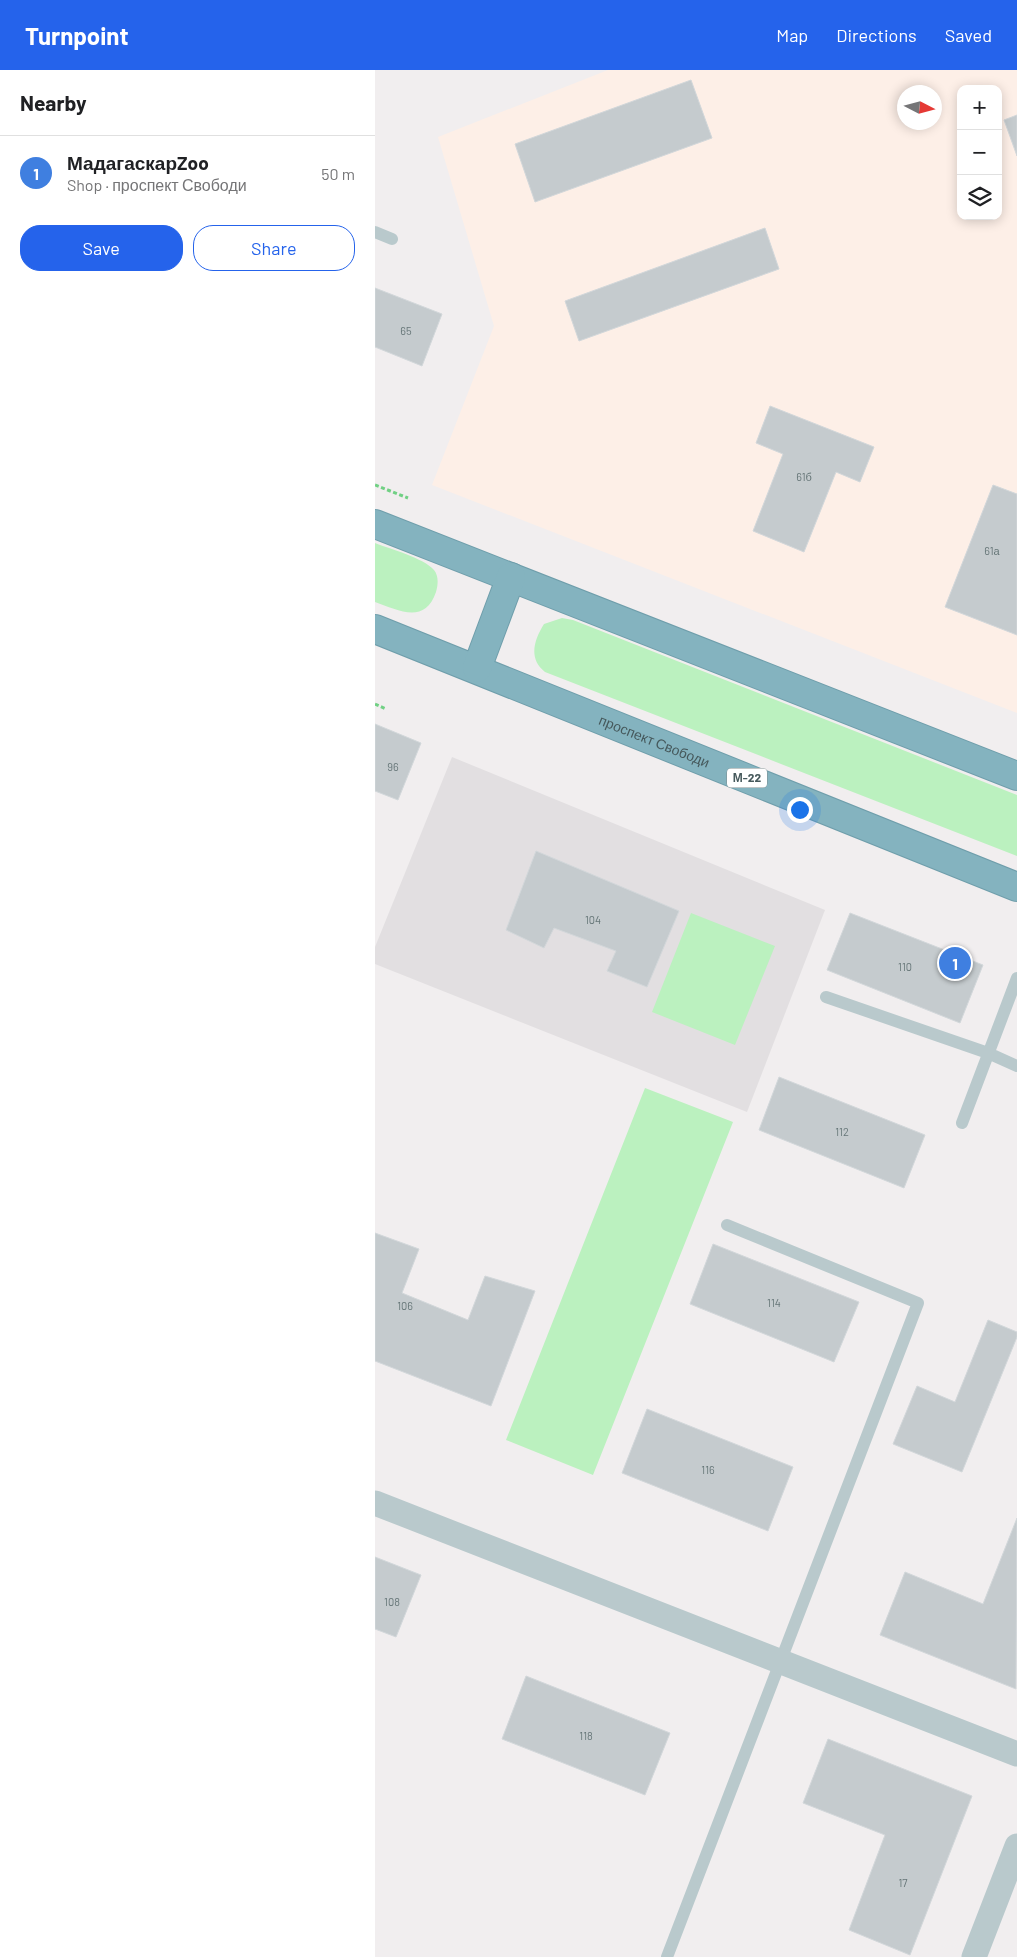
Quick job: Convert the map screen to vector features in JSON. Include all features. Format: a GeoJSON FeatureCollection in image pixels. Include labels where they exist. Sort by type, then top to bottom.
{"type":"FeatureCollection","features":[{"type":"Feature","properties":{"kind":"highway"},"geometry":{"type":"LineString","coordinates":[[375,524],[1017,776]]}},
{"type":"Feature","properties":{"kind":"highway"},"geometry":{"type":"LineString","coordinates":[[477,668],[511,576]]}},
{"type":"Feature","properties":{"kind":"highway","name":"проспект Свободи"},"geometry":{"type":"LineString","coordinates":[[375,629],[477,668],[1017,887]]}},
{"type":"Feature","properties":{"kind":"street"},"geometry":{"type":"LineString","coordinates":[[375,1503],[1017,1754]]}},
{"type":"Feature","properties":{"kind":"street"},"geometry":{"type":"LineString","coordinates":[[974,1957],[1017,1846]]}},
{"type":"Feature","properties":{"kind":"lane"},"geometry":{"type":"LineString","coordinates":[[375,232],[392,239]]}},
{"type":"Feature","properties":{"kind":"lane"},"geometry":{"type":"LineString","coordinates":[[962,1123],[1017,978]]}},
{"type":"Feature","properties":{"kind":"lane"},"geometry":{"type":"LineString","coordinates":[[826,996],[988,1053],[1017,1066]]}},
{"type":"Feature","properties":{"kind":"lane"},"geometry":{"type":"LineString","coordinates":[[667,1957],[918,1303],[727,1225]]}},
{"type":"Feature","properties":{"kind":"path"},"geometry":{"type":"LineString","coordinates":[[375,485],[408,498]]}},
{"type":"Feature","properties":{"kind":"path"},"geometry":{"type":"LineString","coordinates":[[375,704],[386,709]]}},
{"type":"Feature","properties":{"kind":"shaded area"},"geometry":{"type":"Polygon","coordinates":[[[608,70],[1017,70],[1017,713],[432,485],[494,326],[438,137],[608,70]]]}},
{"type":"Feature","properties":{"kind":"shaded area"},"geometry":{"type":"Polygon","coordinates":[[[452,757],[825,910],[747,1112],[375,964],[375,947],[452,757]]]}},
{"type":"Feature","properties":{"kind":"green space"},"geometry":{"type":"Polygon","coordinates":[[[375,543],[415,558],[436,572],[437,589],[431,602],[425,609],[418,612],[402,611],[375,602],[375,543]]]}},
{"type":"Feature","properties":{"kind":"green space"},"geometry":{"type":"Polygon","coordinates":[[[562,618],[573,620],[1017,795],[1017,856],[545,672],[536,661],[535,643],[544,624],[562,618]]]}},
{"type":"Feature","properties":{"kind":"green space"},"geometry":{"type":"Polygon","coordinates":[[[691,913],[775,946],[735,1045],[652,1012],[691,913]]]}},
{"type":"Feature","properties":{"kind":"green space"},"geometry":{"type":"Polygon","coordinates":[[[645,1088],[733,1122],[593,1475],[506,1440],[645,1088]]]}},
{"type":"Feature","properties":{"kind":"building"},"geometry":{"type":"Polygon","coordinates":[[[691,80],[712,138],[535,202],[515,144],[691,80]]]}},
{"type":"Feature","properties":{"kind":"building"},"geometry":{"type":"Polygon","coordinates":[[[1017,115],[1017,156],[1004,120],[1017,115]]]}},
{"type":"Feature","properties":{"kind":"building"},"geometry":{"type":"Polygon","coordinates":[[[765,228],[779,269],[579,341],[565,301],[765,228]]]}},
{"type":"Feature","properties":{"kind":"building"},"geometry":{"type":"Polygon","coordinates":[[[375,288],[442,314],[422,366],[375,347],[375,288]]]}},
{"type":"Feature","properties":{"kind":"building"},"geometry":{"type":"Polygon","coordinates":[[[770,406],[874,447],[860,482],[836,472],[804,552],[753,531],[783,454],[756,443],[770,406]]]}},
{"type":"Feature","properties":{"kind":"building"},"geometry":{"type":"Polygon","coordinates":[[[993,485],[1017,494],[1017,635],[945,607],[993,485]]]}},
{"type":"Feature","properties":{"kind":"building"},"geometry":{"type":"Polygon","coordinates":[[[375,724],[421,743],[398,800],[375,791],[375,724]]]}},
{"type":"Feature","properties":{"kind":"building"},"geometry":{"type":"Polygon","coordinates":[[[536,851],[679,911],[647,987],[607,971],[616,951],[554,928],[544,948],[506,930],[536,851]]]}},
{"type":"Feature","properties":{"kind":"building"},"geometry":{"type":"Polygon","coordinates":[[[850,913],[983,965],[960,1023],[827,970],[850,913]]]}},
{"type":"Feature","properties":{"kind":"building"},"geometry":{"type":"Polygon","coordinates":[[[779,1077],[925,1135],[904,1188],[759,1130],[779,1077]]]}},
{"type":"Feature","properties":{"kind":"building"},"geometry":{"type":"Polygon","coordinates":[[[375,1233],[419,1249],[402,1293],[468,1320],[485,1276],[535,1291],[491,1406],[375,1361],[375,1233]]]}},
{"type":"Feature","properties":{"kind":"building"},"geometry":{"type":"Polygon","coordinates":[[[713,1244],[859,1302],[834,1362],[690,1304],[713,1244]]]}},
{"type":"Feature","properties":{"kind":"building"},"geometry":{"type":"Polygon","coordinates":[[[988,1320],[1017,1332],[1017,1337],[962,1472],[893,1444],[917,1386],[955,1402],[988,1320]]]}},
{"type":"Feature","properties":{"kind":"building"},"geometry":{"type":"Polygon","coordinates":[[[647,1409],[793,1467],[768,1531],[622,1473],[647,1409]]]}},
{"type":"Feature","properties":{"kind":"building"},"geometry":{"type":"Polygon","coordinates":[[[1017,1518],[1016,1689],[880,1635],[905,1572],[983,1604],[1017,1518]]]}},
{"type":"Feature","properties":{"kind":"building"},"geometry":{"type":"Polygon","coordinates":[[[375,1557],[421,1575],[396,1637],[375,1629],[375,1557]]]}},
{"type":"Feature","properties":{"kind":"building"},"geometry":{"type":"Polygon","coordinates":[[[526,1676],[670,1733],[645,1795],[502,1739],[526,1676]]]}},
{"type":"Feature","properties":{"kind":"building"},"geometry":{"type":"Polygon","coordinates":[[[828,1739],[972,1796],[910,1955],[849,1930],[885,1835],[803,1803],[828,1739]]]}},
{"type":"Feature","properties":{"kind":"place","name":"МадагаскарZoo"},"geometry":{"type":"Point","coordinates":[955,963]}}]}
